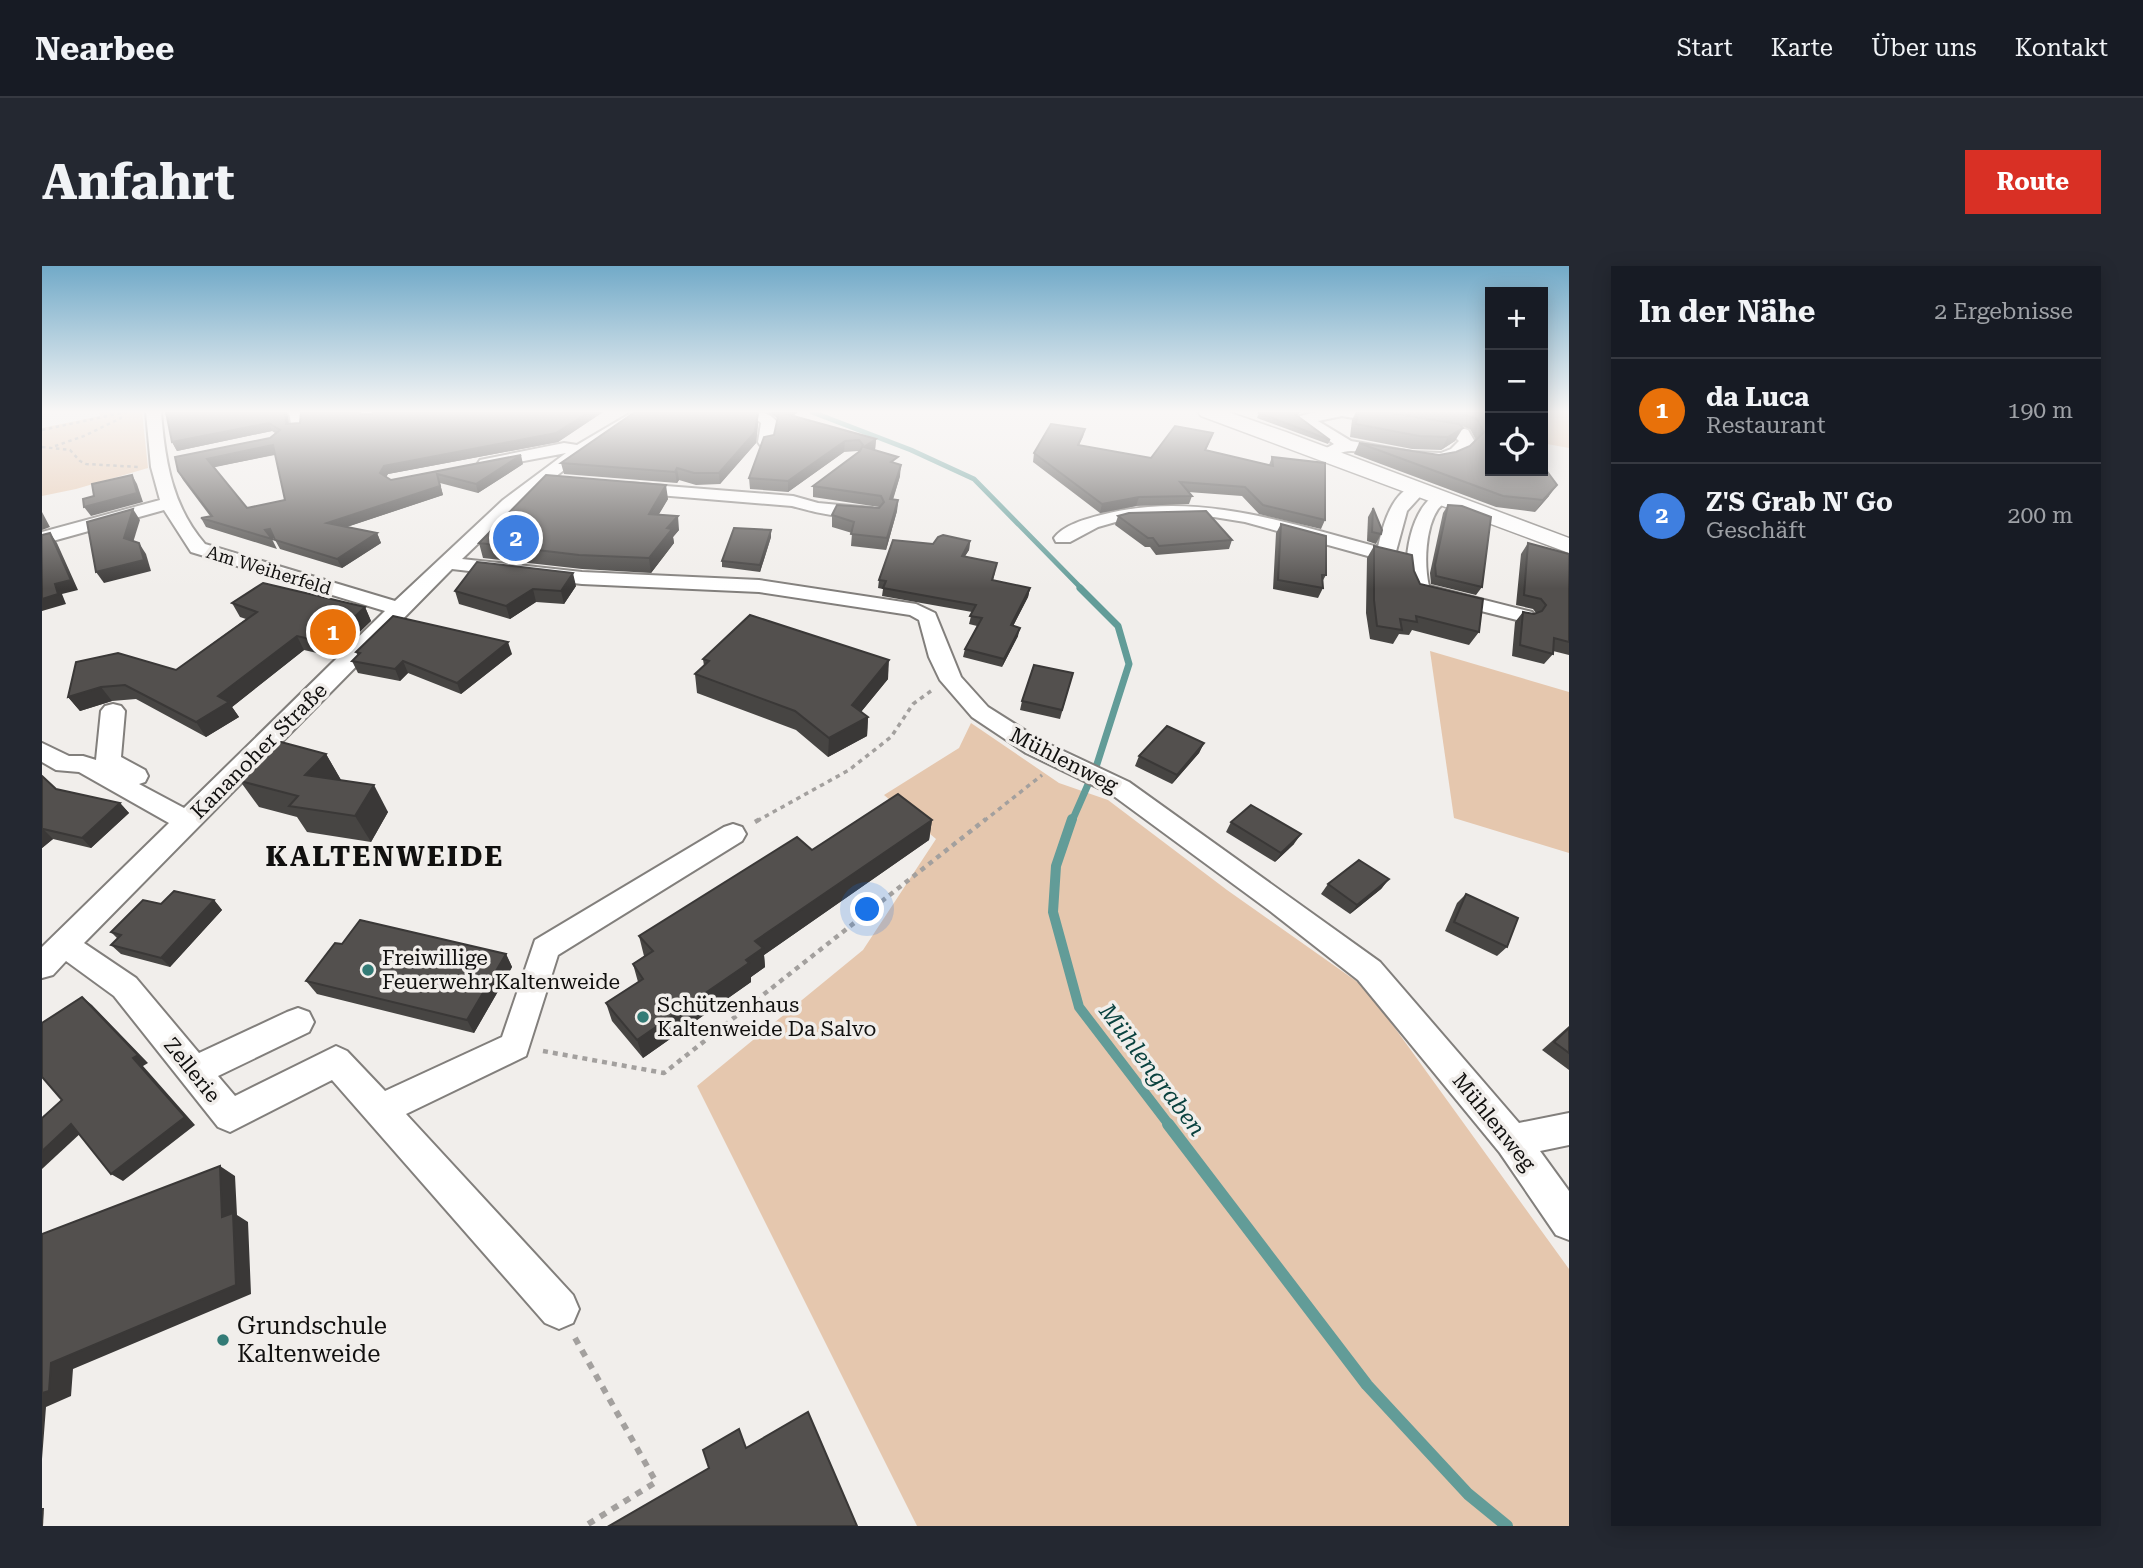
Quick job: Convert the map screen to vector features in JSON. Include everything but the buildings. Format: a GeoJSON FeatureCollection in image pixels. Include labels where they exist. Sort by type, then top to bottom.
{"type":"FeatureCollection","features":[{"type":"Feature","properties":{"kind":"main road"},"geometry":{"type":"LineString","coordinates":[[1371,471],[1569,546]]}},
{"type":"Feature","properties":{"kind":"street","name":"Am Weiherfeld"},"geometry":{"type":"LineString","coordinates":[[163,471],[161,484],[169,503],[188,538],[198,548],[400,609]]}},
{"type":"Feature","properties":{"kind":"street","name":"Kananoher Straße"},"geometry":{"type":"LineString","coordinates":[[53,956],[400,609],[509,504],[551,471]]}},
{"type":"Feature","properties":{"kind":"street"},"geometry":{"type":"LineString","coordinates":[[538,480],[565,482]]}},
{"type":"Feature","properties":{"kind":"street"},"geometry":{"type":"LineString","coordinates":[[606,486],[793,501],[817,508],[872,513]]}},
{"type":"Feature","properties":{"kind":"street"},"geometry":{"type":"LineString","coordinates":[[793,501],[813,486]]}},
{"type":"Feature","properties":{"kind":"street"},"geometry":{"type":"LineString","coordinates":[[1063,538],[1092,523],[1126,514],[1214,512],[1246,517],[1386,555],[1396,511],[1401,502],[1418,489]]}},
{"type":"Feature","properties":{"kind":"street"},"geometry":{"type":"LineString","coordinates":[[1441,498],[1431,505],[1425,521],[1416,570],[1420,590],[1525,616]]}},
{"type":"Feature","properties":{"kind":"street"},"geometry":{"type":"LineString","coordinates":[[42,538],[169,503]]}},
{"type":"Feature","properties":{"kind":"street","name":"Mühlenweg"},"geometry":{"type":"LineString","coordinates":[[448,563],[582,578],[699,581],[759,586],[916,610],[928,617],[940,657],[951,680],[980,712],[1010,733],[1081,768],[1158,814],[1369,971],[1512,1141],[1569,1222]]}},
{"type":"Feature","properties":{"kind":"street"},"geometry":{"type":"LineString","coordinates":[[113,711],[108,761],[194,816]]}},
{"type":"Feature","properties":{"kind":"street"},"geometry":{"type":"LineString","coordinates":[[42,751],[65,764],[83,764],[194,816]]}},
{"type":"Feature","properties":{"kind":"street"},"geometry":{"type":"LineString","coordinates":[[559,1310],[382,1109],[515,1046],[545,948],[733,834]]}},
{"type":"Feature","properties":{"kind":"street","name":"Zellerie"},"geometry":{"type":"LineString","coordinates":[[53,956],[125,987],[230,1116],[336,1061],[382,1109]]}},
{"type":"Feature","properties":{"kind":"street"},"geometry":{"type":"LineString","coordinates":[[193,1072],[298,1022]]}},
{"type":"Feature","properties":{"kind":"street"},"geometry":{"type":"LineString","coordinates":[[1512,1141],[1569,1129]]}},
{"type":"Feature","properties":{"kind":"path"},"geometry":{"type":"LineString","coordinates":[[733,834],[849,770],[891,737],[913,704],[951,680]]}},
{"type":"Feature","properties":{"kind":"path"},"geometry":{"type":"LineString","coordinates":[[515,1046],[664,1073],[1001,809],[1081,768]]}},
{"type":"Feature","properties":{"kind":"path"},"geometry":{"type":"LineString","coordinates":[[559,1310],[656,1482],[585,1526]]}},
{"type":"Feature","properties":{"kind":"shaded area"},"geometry":{"type":"Polygon","coordinates":[[[42,471],[138,471],[76,489],[42,496],[42,471]]]}},
{"type":"Feature","properties":{"kind":"shaded area"},"geometry":{"type":"Polygon","coordinates":[[[1430,651],[1569,692],[1569,853],[1454,818],[1430,651]]]}},
{"type":"Feature","properties":{"kind":"shaded area"},"geometry":{"type":"Polygon","coordinates":[[[971,723],[1059,783],[1108,800],[1227,890],[1366,988],[1569,1269],[1569,1526],[917,1526],[697,1086],[863,950],[936,839],[884,795],[959,748],[971,723]]]}},
{"type":"Feature","properties":{"kind":"waterway","name":"Mühlengraben"},"geometry":{"type":"LineString","coordinates":[[956,471],[974,479],[1082,589]]}},
{"type":"Feature","properties":{"kind":"waterway","name":"Mühlengraben"},"geometry":{"type":"LineString","coordinates":[[1072,821],[1097,764],[1129,664],[1118,626],[1080,588]]}},
{"type":"Feature","properties":{"kind":"waterway","name":"Mühlengraben"},"geometry":{"type":"LineString","coordinates":[[1072,819],[1056,866],[1053,912],[1079,1007],[1170,1126]]}},
{"type":"Feature","properties":{"kind":"waterway","name":"Mühlengraben"},"geometry":{"type":"LineString","coordinates":[[1168,1124],[1367,1385],[1468,1494],[1507,1526]]}},
{"type":"Feature","properties":{"kind":"place","name":"Z'S Grab N' Go"},"geometry":{"type":"Point","coordinates":[516,538]}},
{"type":"Feature","properties":{"kind":"place","name":"da Luca"},"geometry":{"type":"Point","coordinates":[333,632]}},
{"type":"Feature","properties":{"kind":"place","name":"Freiwillige Feuerwehr Kaltenweide"},"geometry":{"type":"Point","coordinates":[368,970]}},
{"type":"Feature","properties":{"kind":"place","name":"Schützenhaus Kaltenweide Da Salvo"},"geometry":{"type":"Point","coordinates":[643,1017]}},
{"type":"Feature","properties":{"kind":"place","name":"Grundschule Kaltenweide"},"geometry":{"type":"Point","coordinates":[223,1340]}},
{"type":"Feature","properties":{"kind":"district","name":"KALTENWEIDE"},"geometry":{"type":"Point","coordinates":[385,856]}}]}
